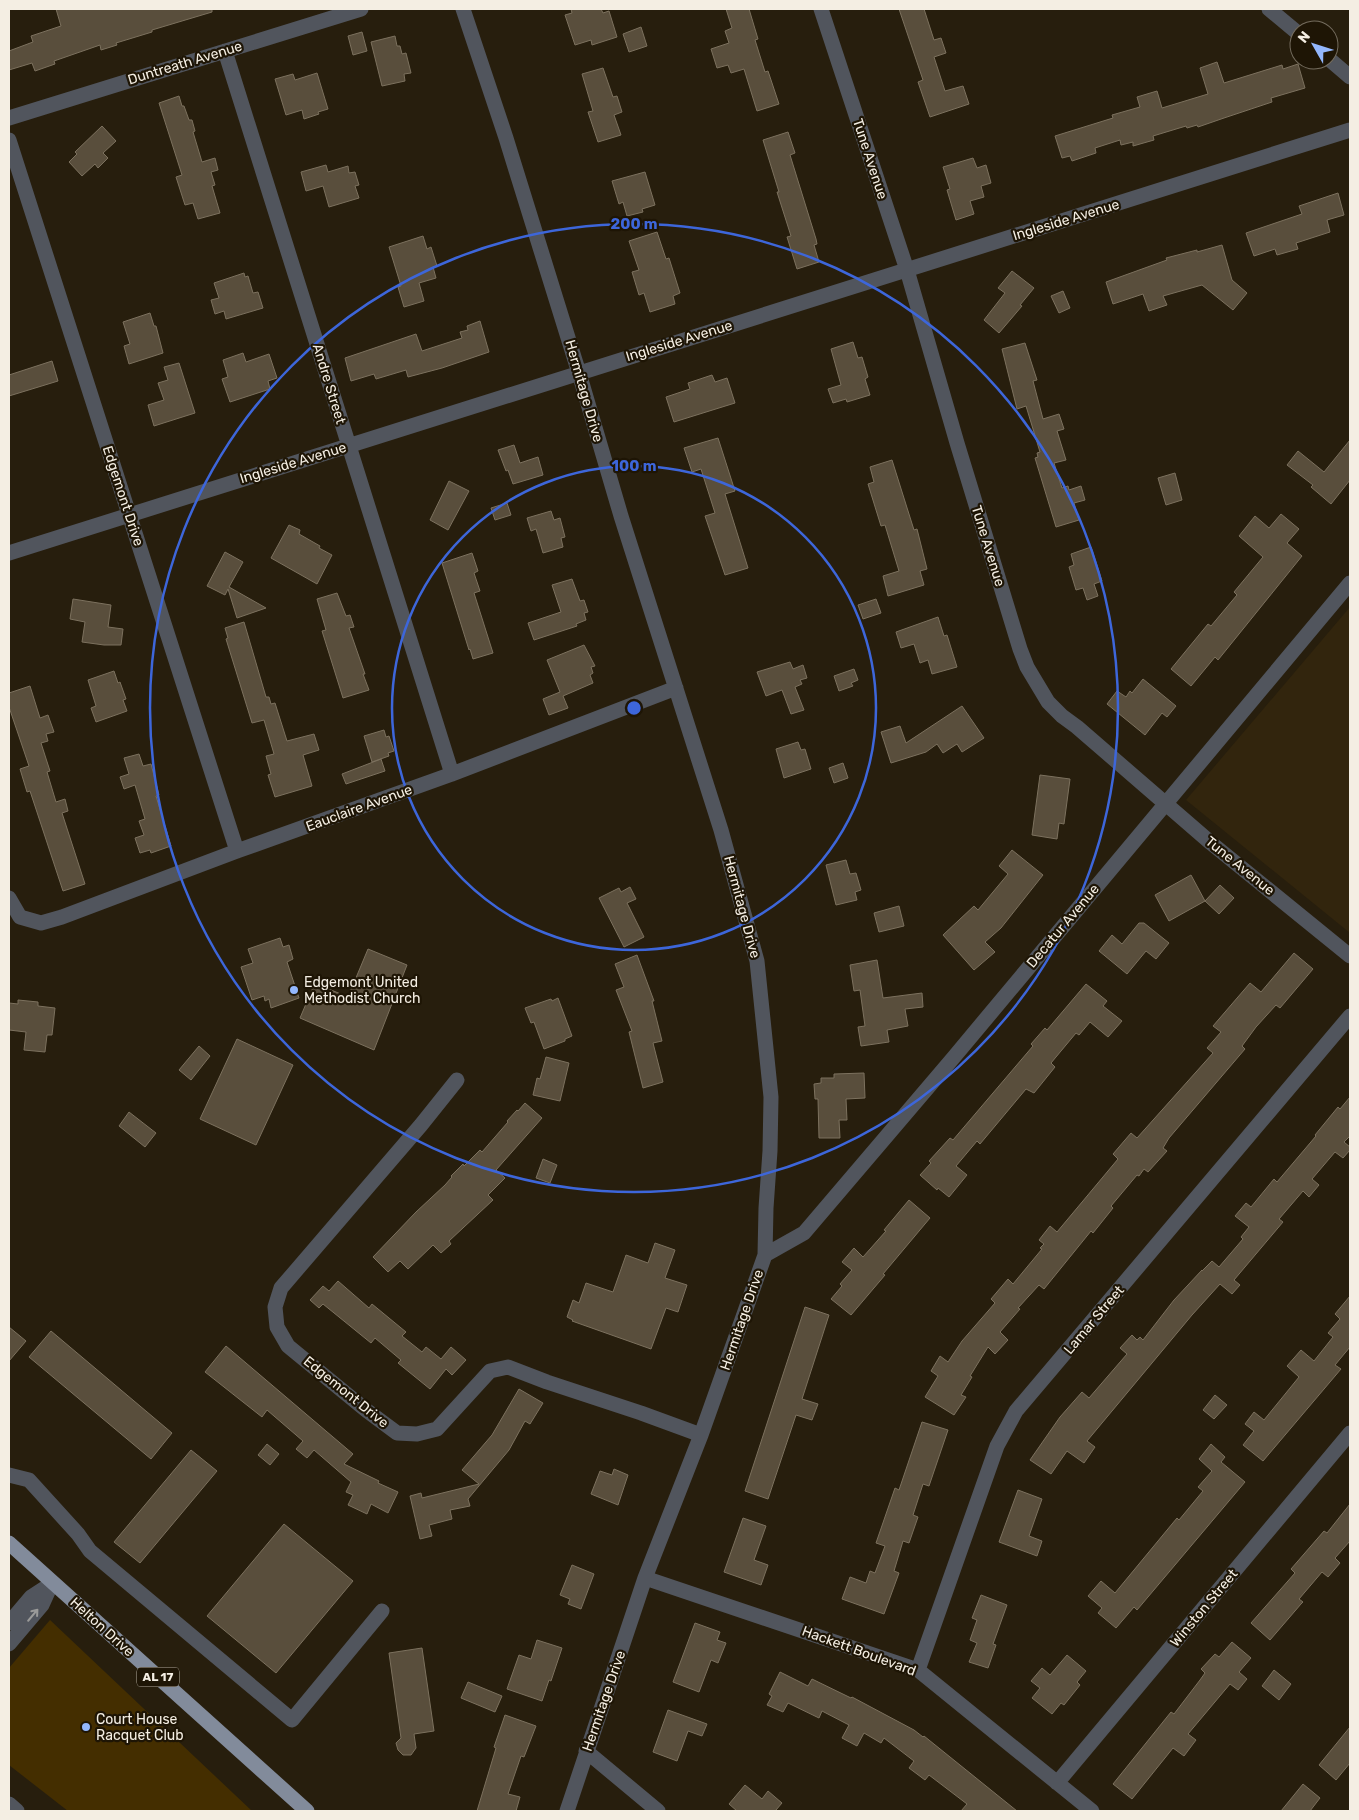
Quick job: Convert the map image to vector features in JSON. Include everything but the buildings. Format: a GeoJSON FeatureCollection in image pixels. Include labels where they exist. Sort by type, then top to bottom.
{"type":"FeatureCollection","features":[{"type":"Feature","properties":{"kind":"main road","name":"Helton Drive"},"geometry":{"type":"LineString","coordinates":[[9,1543],[307,1811]]}},
{"type":"Feature","properties":{"kind":"street","name":"Duntreath Avenue"},"geometry":{"type":"LineString","coordinates":[[9,118],[361,9]]}},
{"type":"Feature","properties":{"kind":"street","name":"Hermitage Drive"},"geometry":{"type":"LineString","coordinates":[[463,9],[580,373],[621,516],[721,830],[757,960],[770,1097],[770,1150],[765,1255],[701,1435],[645,1578],[567,1811]]}},
{"type":"Feature","properties":{"kind":"street","name":"Tune Avenue"},"geometry":{"type":"LineString","coordinates":[[821,9],[907,270],[957,443],[1027,667],[1048,702],[1062,716],[1219,849],[1350,956]]}},
{"type":"Feature","properties":{"kind":"street"},"geometry":{"type":"LineString","coordinates":[[1269,9],[1289,26]]}},
{"type":"Feature","properties":{"kind":"street","name":"Andre Street"},"geometry":{"type":"LineString","coordinates":[[225,51],[452,774]]}},
{"type":"Feature","properties":{"kind":"street"},"geometry":{"type":"LineString","coordinates":[[1339,68],[1350,77]]}},
{"type":"Feature","properties":{"kind":"street","name":"Ingleside Avenue"},"geometry":{"type":"LineString","coordinates":[[9,552],[1350,130]]}},
{"type":"Feature","properties":{"kind":"street","name":"Edgemont Drive"},"geometry":{"type":"LineString","coordinates":[[9,140],[237,851]]}},
{"type":"Feature","properties":{"kind":"street","name":"Decatur Avenue"},"geometry":{"type":"LineString","coordinates":[[765,1255],[804,1233],[1350,583]]}},
{"type":"Feature","properties":{"kind":"street","name":"Eauclaire Avenue"},"geometry":{"type":"LineString","coordinates":[[9,898],[20,917],[40,923],[62,917],[237,851],[452,774],[676,688]]}},
{"type":"Feature","properties":{"kind":"street","name":"Lamar Street"},"geometry":{"type":"LineString","coordinates":[[918,1670],[997,1446],[1016,1411],[1350,1016]]}},
{"type":"Feature","properties":{"kind":"street","name":"Edgemont Drive"},"geometry":{"type":"LineString","coordinates":[[457,1080],[421,1125],[281,1288],[275,1307],[277,1327],[288,1346],[397,1433],[417,1434],[437,1429],[490,1371],[508,1366],[548,1382],[701,1435]]}},
{"type":"Feature","properties":{"kind":"street","name":"Winston Street"},"geometry":{"type":"LineString","coordinates":[[1057,1783],[1350,1433]]}},
{"type":"Feature","properties":{"kind":"street"},"geometry":{"type":"LineString","coordinates":[[9,1475],[29,1480],[78,1534],[90,1551],[292,1720],[382,1611]]}},
{"type":"Feature","properties":{"kind":"street","name":"Hackett Boulevard"},"geometry":{"type":"LineString","coordinates":[[645,1578],[918,1670],[1092,1811]]}},
{"type":"Feature","properties":{"kind":"street"},"geometry":{"type":"LineString","coordinates":[[9,1623],[31,1597],[52,1583]]}},
{"type":"Feature","properties":{"kind":"street"},"geometry":{"type":"LineString","coordinates":[[9,1644],[42,1605],[52,1583]]}},
{"type":"Feature","properties":{"kind":"street"},"geometry":{"type":"LineString","coordinates":[[586,1751],[658,1811]]}},
{"type":"Feature","properties":{"kind":"street"},"geometry":{"type":"LineString","coordinates":[[9,1804],[17,1811]]}},
{"type":"Feature","properties":{"kind":"shaded area"},"geometry":{"type":"Polygon","coordinates":[[[1350,607],[1350,933],[1186,800],[1350,607]]]}},
{"type":"Feature","properties":{"kind":"shaded area","name":"Court House Racquet Club"},"geometry":{"type":"Polygon","coordinates":[[[50,1620],[252,1811],[68,1811],[9,1765],[9,1668],[50,1620]]]}},
{"type":"Feature","properties":{"kind":"place","name":"Edgemont United Methodist Church"},"geometry":{"type":"Point","coordinates":[294,990]}},
{"type":"Feature","properties":{"kind":"place","name":"Court House Racquet Club"},"geometry":{"type":"Point","coordinates":[86,1727]}}]}
